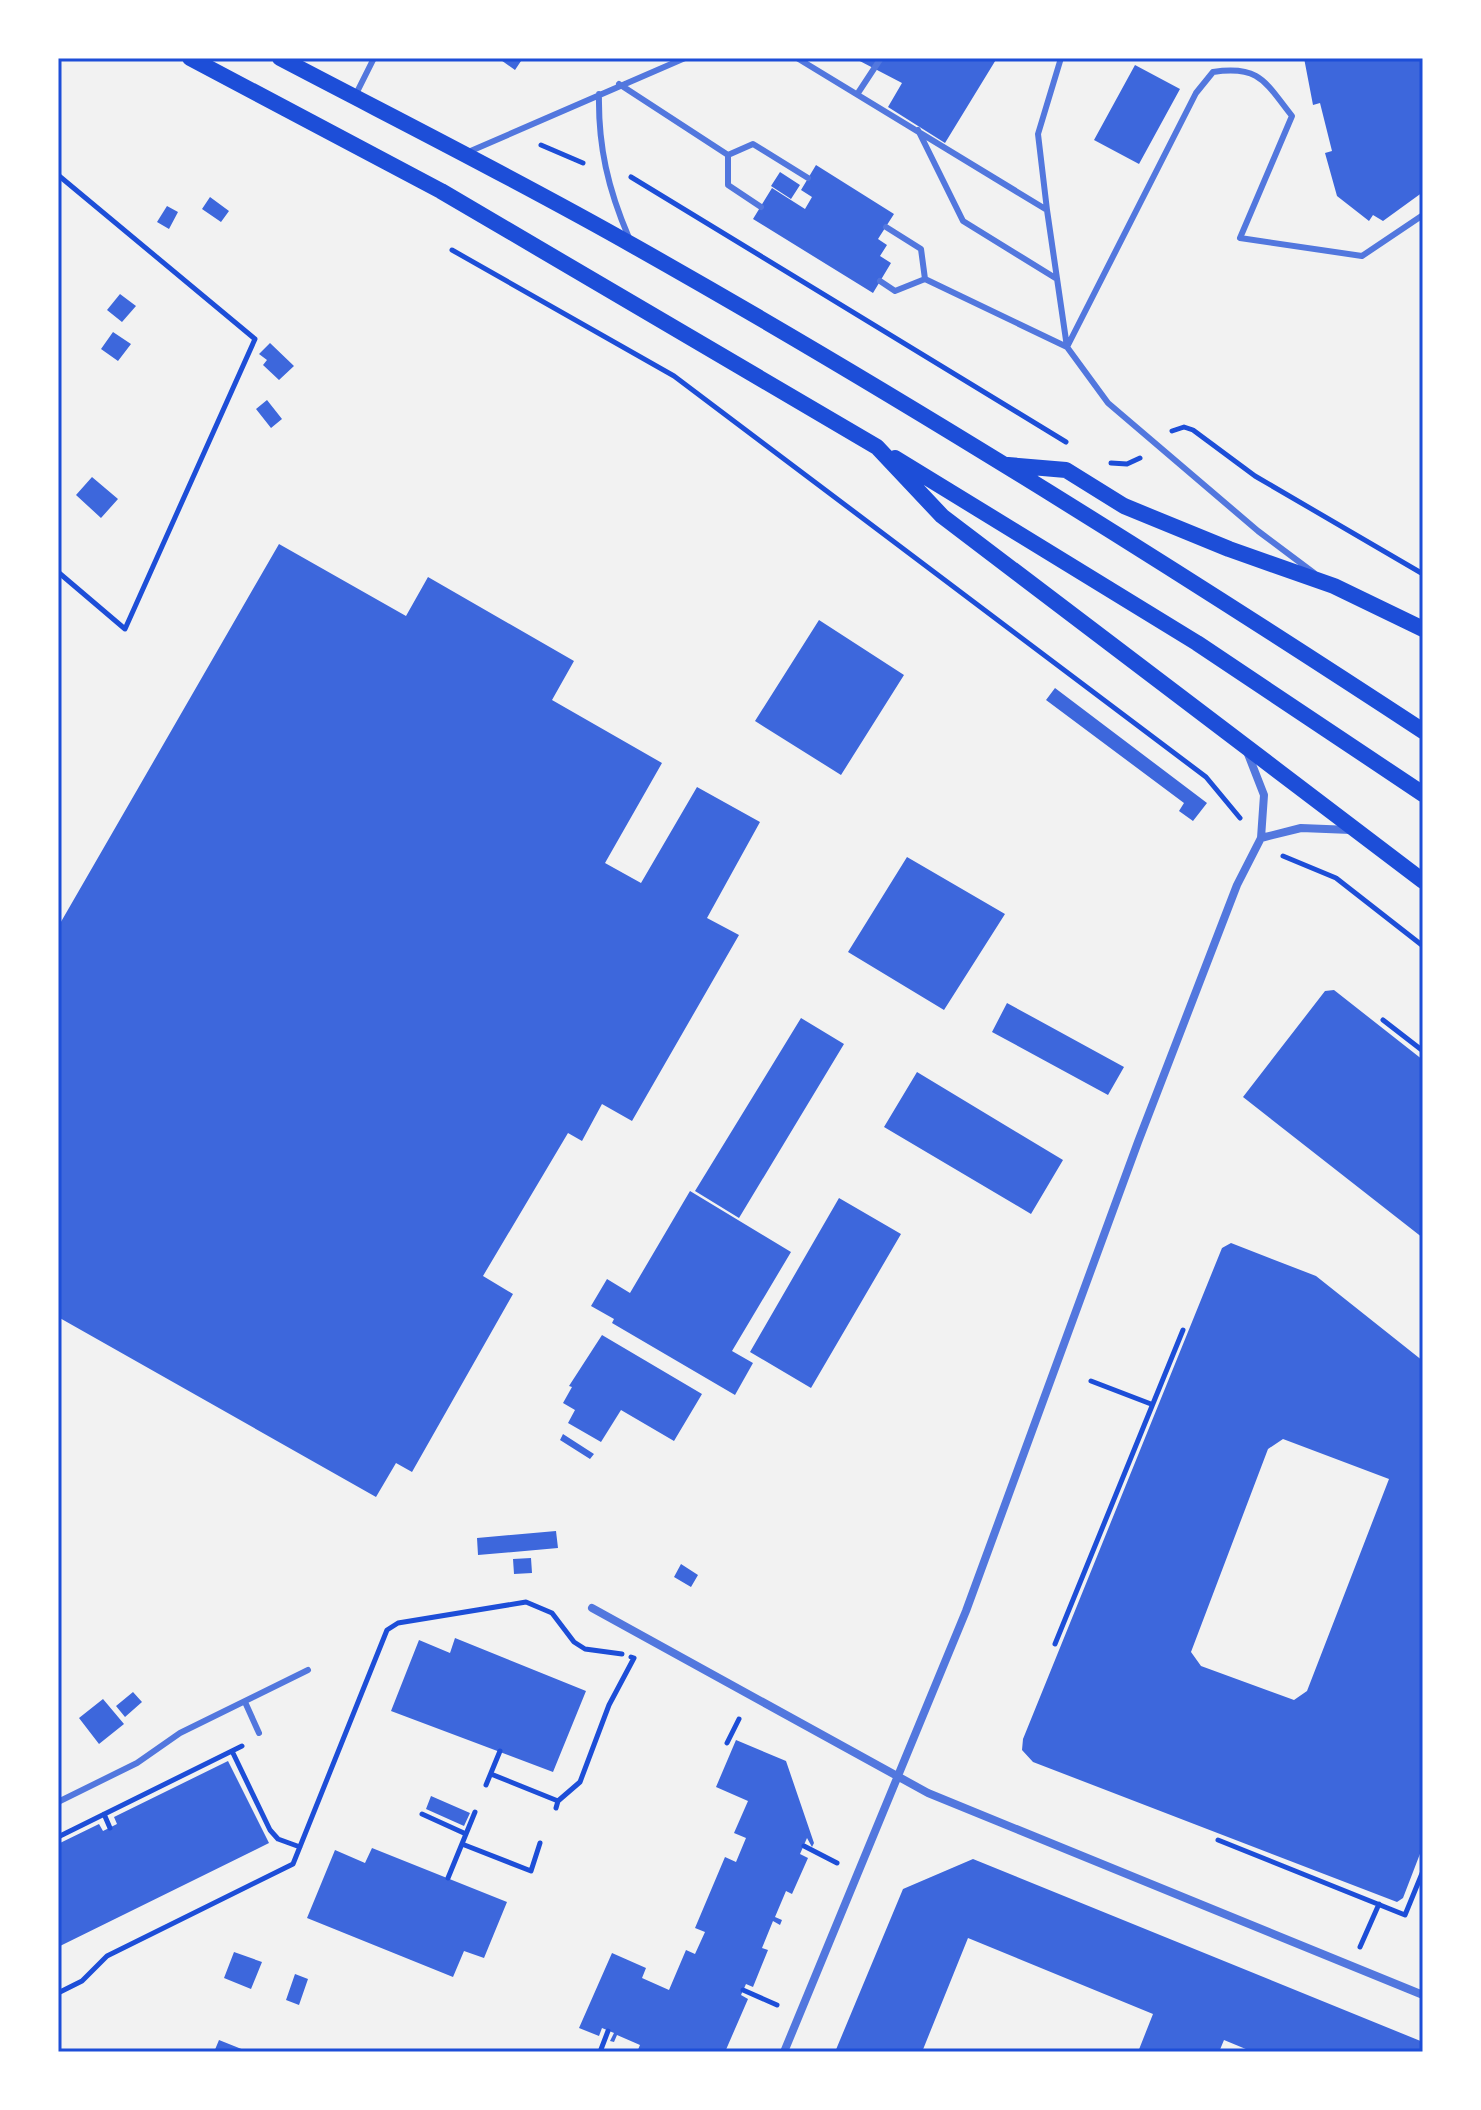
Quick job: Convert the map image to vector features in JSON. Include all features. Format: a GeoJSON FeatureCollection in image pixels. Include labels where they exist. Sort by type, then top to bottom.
{"type":"FeatureCollection","features":[{"type":"Feature","properties":{"kind":"main road"},"geometry":{"type":"LineString","coordinates":[[190,58],[455,199],[877,447],[1280,696],[1423,794]]}},
{"type":"Feature","properties":{"kind":"main road"},"geometry":{"type":"LineString","coordinates":[[280,58],[632,245],[1002,464],[1285,640],[1423,731]]}},
{"type":"Feature","properties":{"kind":"main road"},"geometry":{"type":"LineString","coordinates":[[877,447],[942,516],[1423,881]]}},
{"type":"Feature","properties":{"kind":"main road"},"geometry":{"type":"LineString","coordinates":[[1002,464],[1066,470],[1124,506],[1229,549],[1334,586],[1423,629]]}},
{"type":"Feature","properties":{"kind":"street"},"geometry":{"type":"LineString","coordinates":[[784,2052],[977,1582],[1237,885],[1261,838],[1265,807],[1262,783],[1236,737]]}},
{"type":"Feature","properties":{"kind":"street"},"geometry":{"type":"LineString","coordinates":[[1261,838],[1316,826],[1362,834]]}},
{"type":"Feature","properties":{"kind":"street"},"geometry":{"type":"LineString","coordinates":[[592,1608],[899,1778],[1423,1995]]}},
{"type":"Feature","properties":{"kind":"lane"},"geometry":{"type":"LineString","coordinates":[[355,97],[374,58]]}},
{"type":"Feature","properties":{"kind":"lane"},"geometry":{"type":"LineString","coordinates":[[463,154],[521,132],[619,84],[685,58]]}},
{"type":"Feature","properties":{"kind":"lane"},"geometry":{"type":"LineString","coordinates":[[797,58],[1047,210]]}},
{"type":"Feature","properties":{"kind":"lane"},"geometry":{"type":"LineString","coordinates":[[858,93],[881,58]]}},
{"type":"Feature","properties":{"kind":"lane"},"geometry":{"type":"LineString","coordinates":[[1061,58],[1038,134],[1067,347],[1108,403],[1258,531],[1334,586]]}},
{"type":"Feature","properties":{"kind":"lane"},"geometry":{"type":"LineString","coordinates":[[1067,347],[1196,93],[1213,72],[1240,68],[1266,82],[1292,116],[1240,238],[1362,256],[1423,215]]}},
{"type":"Feature","properties":{"kind":"lane"},"geometry":{"type":"LineString","coordinates":[[619,84],[728,155]]}},
{"type":"Feature","properties":{"kind":"lane"},"geometry":{"type":"LineString","coordinates":[[599,94],[598,133],[604,167],[632,245]]}},
{"type":"Feature","properties":{"kind":"lane"},"geometry":{"type":"LineString","coordinates":[[918,129],[963,221],[1057,279]]}},
{"type":"Feature","properties":{"kind":"lane"},"geometry":{"type":"LineString","coordinates":[[728,155],[753,144],[808,178]]}},
{"type":"Feature","properties":{"kind":"lane"},"geometry":{"type":"LineString","coordinates":[[728,155],[728,185],[761,207]]}},
{"type":"Feature","properties":{"kind":"lane"},"geometry":{"type":"LineString","coordinates":[[886,227],[921,249],[925,279]]}},
{"type":"Feature","properties":{"kind":"lane"},"geometry":{"type":"LineString","coordinates":[[880,281],[895,291],[925,279],[1067,347]]}},
{"type":"Feature","properties":{"kind":"lane"},"geometry":{"type":"LineString","coordinates":[[58,1802],[137,1763],[180,1733],[308,1670]]}},
{"type":"Feature","properties":{"kind":"lane"},"geometry":{"type":"LineString","coordinates":[[245,1702],[259,1733]]}},
{"type":"Feature","properties":{"kind":"path"},"geometry":{"type":"LineString","coordinates":[[539,144],[580,163]]}},
{"type":"Feature","properties":{"kind":"path"},"geometry":{"type":"LineString","coordinates":[[621,170],[1070,444]]}},
{"type":"Feature","properties":{"kind":"path"},"geometry":{"type":"LineString","coordinates":[[58,175],[255,339],[125,629],[58,572]]}},
{"type":"Feature","properties":{"kind":"path"},"geometry":{"type":"LineString","coordinates":[[452,250],[674,376],[1206,777],[1242,821]]}},
{"type":"Feature","properties":{"kind":"path"},"geometry":{"type":"LineString","coordinates":[[1168,434],[1184,427],[1193,430],[1299,504],[1423,574]]}},
{"type":"Feature","properties":{"kind":"path"},"geometry":{"type":"LineString","coordinates":[[1107,462],[1127,464],[1145,454]]}},
{"type":"Feature","properties":{"kind":"path"},"geometry":{"type":"LineString","coordinates":[[1282,856],[1336,878],[1423,946]]}},
{"type":"Feature","properties":{"kind":"path"},"geometry":{"type":"LineString","coordinates":[[1383,1020],[1423,1051]]}},
{"type":"Feature","properties":{"kind":"path"},"geometry":{"type":"LineString","coordinates":[[1055,1644],[1183,1330]]}},
{"type":"Feature","properties":{"kind":"path"},"geometry":{"type":"LineString","coordinates":[[1091,1381],[1151,1404]]}},
{"type":"Feature","properties":{"kind":"path"},"geometry":{"type":"LineString","coordinates":[[58,1993],[82,1981],[107,1956],[293,1864],[387,1630],[398,1623],[497,1605],[539,1605],[552,1613],[574,1642],[585,1649],[634,1658],[609,1705],[580,1782],[558,1801],[556,1808]]}},
{"type":"Feature","properties":{"kind":"path"},"geometry":{"type":"LineString","coordinates":[[727,1743],[739,1719]]}},
{"type":"Feature","properties":{"kind":"path"},"geometry":{"type":"LineString","coordinates":[[58,1837],[251,1741]]}},
{"type":"Feature","properties":{"kind":"path"},"geometry":{"type":"LineString","coordinates":[[232,1751],[270,1830],[278,1839],[300,1847]]}},
{"type":"Feature","properties":{"kind":"path"},"geometry":{"type":"LineString","coordinates":[[486,1785],[500,1751]]}},
{"type":"Feature","properties":{"kind":"path"},"geometry":{"type":"LineString","coordinates":[[491,1774],[558,1801]]}},
{"type":"Feature","properties":{"kind":"path"},"geometry":{"type":"LineString","coordinates":[[448,1878],[475,1812]]}},
{"type":"Feature","properties":{"kind":"path"},"geometry":{"type":"LineString","coordinates":[[104,1814],[110,1828]]}},
{"type":"Feature","properties":{"kind":"path"},"geometry":{"type":"LineString","coordinates":[[422,1814],[466,1834]]}},
{"type":"Feature","properties":{"kind":"path"},"geometry":{"type":"LineString","coordinates":[[1218,1840],[1405,1915],[1422,1875]]}},
{"type":"Feature","properties":{"kind":"path"},"geometry":{"type":"LineString","coordinates":[[462,1844],[531,1871],[540,1843]]}},
{"type":"Feature","properties":{"kind":"path"},"geometry":{"type":"LineString","coordinates":[[804,1846],[837,1863]]}},
{"type":"Feature","properties":{"kind":"path"},"geometry":{"type":"LineString","coordinates":[[1360,1948],[1379,1904]]}},
{"type":"Feature","properties":{"kind":"path"},"geometry":{"type":"LineString","coordinates":[[743,1990],[777,2005]]}},
{"type":"Feature","properties":{"kind":"path"},"geometry":{"type":"LineString","coordinates":[[600,2052],[608,2031]]}},
{"type":"Feature","properties":{"kind":"building"},"geometry":{"type":"Polygon","coordinates":[[[498,58],[523,58],[515,70],[498,58]]]}},
{"type":"Feature","properties":{"kind":"building"},"geometry":{"type":"Polygon","coordinates":[[[854,58],[997,58],[945,143],[888,107],[902,83],[854,58]]]}},
{"type":"Feature","properties":{"kind":"building"},"geometry":{"type":"Polygon","coordinates":[[[1304,58],[1423,58],[1423,192],[1383,221],[1373,215],[1369,221],[1337,196],[1325,153],[1332,151],[1320,103],[1313,105],[1304,58]]]}},
{"type":"Feature","properties":{"kind":"building"},"geometry":{"type":"Polygon","coordinates":[[[1135,65],[1180,89],[1139,164],[1094,140],[1135,65]]]}},
{"type":"Feature","properties":{"kind":"building"},"geometry":{"type":"Polygon","coordinates":[[[816,165],[894,214],[878,239],[887,245],[880,256],[891,263],[873,293],[753,219],[772,188],[805,209],[812,197],[801,190],[816,165]]]}},
{"type":"Feature","properties":{"kind":"building"},"geometry":{"type":"Polygon","coordinates":[[[780,172],[800,185],[791,199],[771,186],[780,172]]]}},
{"type":"Feature","properties":{"kind":"building"},"geometry":{"type":"Polygon","coordinates":[[[210,197],[229,211],[221,222],[202,209],[210,197]]]}},
{"type":"Feature","properties":{"kind":"building"},"geometry":{"type":"Polygon","coordinates":[[[167,206],[178,212],[169,229],[157,222],[167,206]]]}},
{"type":"Feature","properties":{"kind":"building"},"geometry":{"type":"Polygon","coordinates":[[[120,294],[136,306],[122,322],[107,310],[120,294]]]}},
{"type":"Feature","properties":{"kind":"building"},"geometry":{"type":"Polygon","coordinates":[[[113,332],[131,344],[118,361],[101,349],[113,332]]]}},
{"type":"Feature","properties":{"kind":"building"},"geometry":{"type":"Polygon","coordinates":[[[270,343],[294,366],[279,380],[263,365],[267,360],[259,354],[270,343]]]}},
{"type":"Feature","properties":{"kind":"building"},"geometry":{"type":"Polygon","coordinates":[[[267,400],[282,419],[271,428],[256,409],[267,400]]]}},
{"type":"Feature","properties":{"kind":"building"},"geometry":{"type":"Polygon","coordinates":[[[92,477],[118,499],[101,518],[76,495],[92,477]]]}},
{"type":"Feature","properties":{"kind":"building"},"geometry":{"type":"Polygon","coordinates":[[[279,544],[406,616],[428,577],[574,661],[552,700],[662,763],[605,863],[641,883],[697,787],[760,822],[707,918],[739,935],[632,1121],[602,1104],[582,1141],[568,1133],[483,1276],[513,1294],[412,1472],[396,1463],[376,1497],[58,1317],[58,927],[279,544]]]}},
{"type":"Feature","properties":{"kind":"building"},"geometry":{"type":"Polygon","coordinates":[[[819,620],[904,675],[841,775],[755,721],[819,620]]]}},
{"type":"Feature","properties":{"kind":"building"},"geometry":{"type":"Polygon","coordinates":[[[1055,688],[1207,803],[1193,821],[1179,811],[1184,803],[1046,700],[1055,688]]]}},
{"type":"Feature","properties":{"kind":"building"},"geometry":{"type":"Polygon","coordinates":[[[907,857],[1005,914],[944,1010],[848,952],[907,857]]]}},
{"type":"Feature","properties":{"kind":"building"},"geometry":{"type":"Polygon","coordinates":[[[1334,990],[1423,1060],[1423,1238],[1243,1097],[1325,991],[1334,990]]]}},
{"type":"Feature","properties":{"kind":"building"},"geometry":{"type":"Polygon","coordinates":[[[1007,1003],[1124,1067],[1108,1095],[992,1032],[1007,1003]]]}},
{"type":"Feature","properties":{"kind":"building"},"geometry":{"type":"Polygon","coordinates":[[[801,1018],[844,1044],[739,1218],[695,1191],[801,1018]]]}},
{"type":"Feature","properties":{"kind":"building"},"geometry":{"type":"Polygon","coordinates":[[[917,1072],[1063,1160],[1031,1214],[884,1127],[917,1072]]]}},
{"type":"Feature","properties":{"kind":"building"},"geometry":{"type":"Polygon","coordinates":[[[690,1191],[791,1252],[732,1351],[753,1363],[735,1395],[612,1323],[614,1319],[591,1306],[607,1279],[630,1293],[690,1191]]]}},
{"type":"Feature","properties":{"kind":"building"},"geometry":{"type":"Polygon","coordinates":[[[839,1198],[901,1234],[811,1388],[750,1352],[839,1198]]]}},
{"type":"Feature","properties":{"kind":"building"},"geometry":{"type":"Polygon","coordinates":[[[1231,1243],[1316,1276],[1423,1361],[1423,1846],[1403,1898],[1397,1902],[1033,1762],[1022,1750],[1023,1739],[1222,1248],[1231,1243]],[[1283,1439],[1268,1449],[1191,1652],[1201,1666],[1294,1700],[1307,1691],[1389,1479],[1283,1439]]]}},
{"type":"Feature","properties":{"kind":"building"},"geometry":{"type":"Polygon","coordinates":[[[602,1335],[702,1394],[674,1441],[621,1410],[601,1442],[568,1423],[575,1410],[563,1403],[572,1387],[569,1386],[602,1335]]]}},
{"type":"Feature","properties":{"kind":"building"},"geometry":{"type":"Polygon","coordinates":[[[563,1434],[594,1454],[590,1459],[560,1440],[563,1434]]]}},
{"type":"Feature","properties":{"kind":"building"},"geometry":{"type":"Polygon","coordinates":[[[556,1531],[558,1548],[478,1555],[477,1538],[556,1531]]]}},
{"type":"Feature","properties":{"kind":"building"},"geometry":{"type":"Polygon","coordinates":[[[531,1558],[532,1573],[514,1574],[513,1559],[531,1558]]]}},
{"type":"Feature","properties":{"kind":"building"},"geometry":{"type":"Polygon","coordinates":[[[681,1564],[698,1575],[691,1587],[674,1577],[681,1564]]]}},
{"type":"Feature","properties":{"kind":"building"},"geometry":{"type":"Polygon","coordinates":[[[455,1638],[586,1691],[553,1772],[391,1711],[419,1640],[450,1653],[455,1638]]]}},
{"type":"Feature","properties":{"kind":"building"},"geometry":{"type":"Polygon","coordinates":[[[133,1692],[142,1702],[125,1717],[116,1706],[133,1692]]]}},
{"type":"Feature","properties":{"kind":"building"},"geometry":{"type":"Polygon","coordinates":[[[103,1699],[124,1724],[99,1744],[79,1718],[103,1699]]]}},
{"type":"Feature","properties":{"kind":"building"},"geometry":{"type":"Polygon","coordinates":[[[736,1740],[786,1761],[814,1843],[812,1847],[807,1838],[800,1854],[808,1858],[792,1894],[786,1891],[775,1917],[782,1920],[780,1925],[773,1921],[762,1948],[768,1950],[753,1987],[746,1984],[741,1995],[748,1999],[725,2052],[637,2052],[640,2045],[617,2035],[614,2042],[610,2041],[614,2033],[602,2028],[599,2036],[579,2028],[612,1953],[646,1968],[642,1978],[669,1990],[686,1950],[695,1954],[705,1932],[695,1928],[725,1857],[736,1862],[746,1838],[734,1833],[748,1801],[716,1787],[736,1740]]]}},
{"type":"Feature","properties":{"kind":"building"},"geometry":{"type":"Polygon","coordinates":[[[228,1761],[269,1843],[58,1947],[58,1844],[99,1824],[103,1831],[117,1824],[114,1817],[228,1761]]]}},
{"type":"Feature","properties":{"kind":"building"},"geometry":{"type":"Polygon","coordinates":[[[431,1796],[470,1813],[464,1826],[426,1809],[431,1796]]]}},
{"type":"Feature","properties":{"kind":"building"},"geometry":{"type":"Polygon","coordinates":[[[372,1848],[507,1902],[484,1958],[464,1951],[453,1977],[307,1918],[335,1850],[365,1863],[372,1848]]]}},
{"type":"Feature","properties":{"kind":"building"},"geometry":{"type":"Polygon","coordinates":[[[973,1859],[1423,2042],[1423,2052],[1253,2052],[1224,2040],[1219,2052],[1138,2052],[1153,2014],[968,1938],[922,2052],[835,2052],[903,1889],[973,1859]]]}},
{"type":"Feature","properties":{"kind":"building"},"geometry":{"type":"Polygon","coordinates":[[[234,1952],[262,1962],[251,1989],[224,1978],[234,1952]]]}},
{"type":"Feature","properties":{"kind":"building"},"geometry":{"type":"Polygon","coordinates":[[[295,1974],[308,1979],[299,2005],[286,2000],[295,1974]]]}},
{"type":"Feature","properties":{"kind":"building"},"geometry":{"type":"Polygon","coordinates":[[[219,2040],[249,2052],[214,2052],[219,2040]]]}}]}
